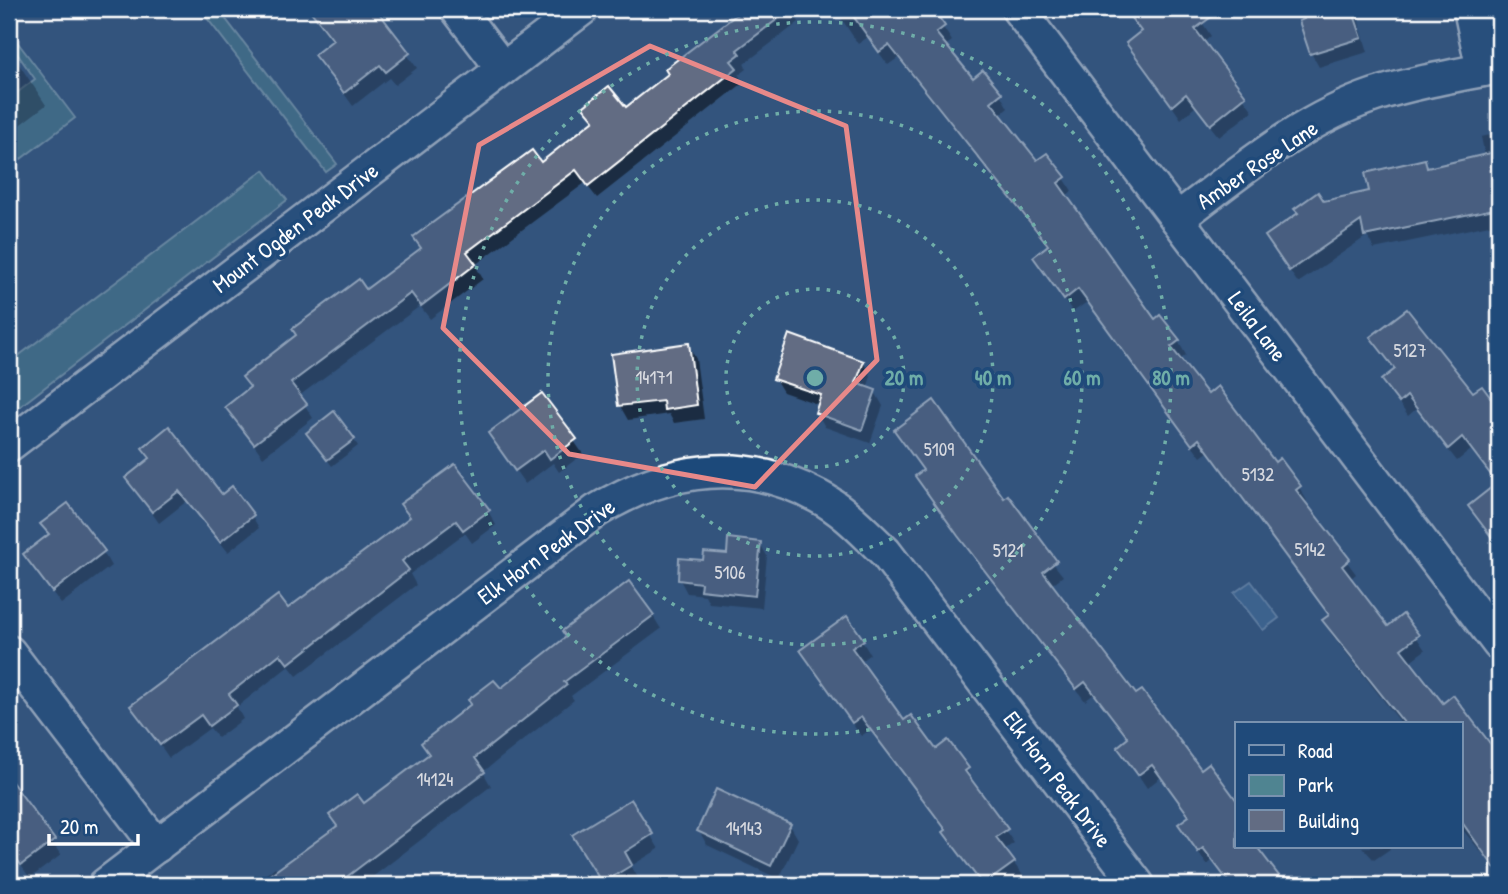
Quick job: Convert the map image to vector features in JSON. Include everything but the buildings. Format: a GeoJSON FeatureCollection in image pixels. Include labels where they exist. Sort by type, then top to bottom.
{"type":"FeatureCollection","features":[{"type":"Feature","properties":{"kind":"street"},"geometry":{"type":"LineString","coordinates":[[457,9],[503,69]]}},
{"type":"Feature","properties":{"kind":"street","name":"Mount Ogden Peak Drive"},"geometry":{"type":"LineString","coordinates":[[9,445],[582,9]]}},
{"type":"Feature","properties":{"kind":"street","name":"Leila Lane"},"geometry":{"type":"LineString","coordinates":[[1018,9],[1499,644]]}},
{"type":"Feature","properties":{"kind":"street"},"geometry":{"type":"LineString","coordinates":[[1470,9],[1491,68]]}},
{"type":"Feature","properties":{"kind":"street","name":"Amber Rose Lane"},"geometry":{"type":"LineString","coordinates":[[1177,219],[1279,143],[1322,119],[1374,96],[1491,68]]}},
{"type":"Feature","properties":{"kind":"street","name":"Elk Horn Peak Drive"},"geometry":{"type":"LineString","coordinates":[[105,885],[596,511],[627,492],[662,479],[699,472],[736,470],[779,481],[819,496],[854,522],[885,552],[1139,885]]}},
{"type":"Feature","properties":{"kind":"street"},"geometry":{"type":"LineString","coordinates":[[9,652],[157,846]]}},
{"type":"Feature","properties":{"kind":"highlighted area"},"geometry":{"type":"Polygon","coordinates":[[[650,46],[846,126],[877,360],[755,487],[569,454],[443,328],[479,145],[650,46]]]}},
{"type":"Feature","properties":{"kind":"green space"},"geometry":{"type":"Polygon","coordinates":[[[200,9],[218,9],[337,164],[326,172],[200,9]]]}},
{"type":"Feature","properties":{"kind":"green space"},"geometry":{"type":"Polygon","coordinates":[[[9,31],[75,118],[9,168],[9,99],[35,79],[9,42],[9,31]]]}},
{"type":"Feature","properties":{"kind":"green space"},"geometry":{"type":"Polygon","coordinates":[[[264,170],[287,200],[9,415],[9,363],[264,170]]]}},
{"type":"Feature","properties":{"kind":"water"},"geometry":{"type":"Polygon","coordinates":[[[1251,581],[1279,618],[1263,630],[1234,593],[1251,581]]]}}]}
